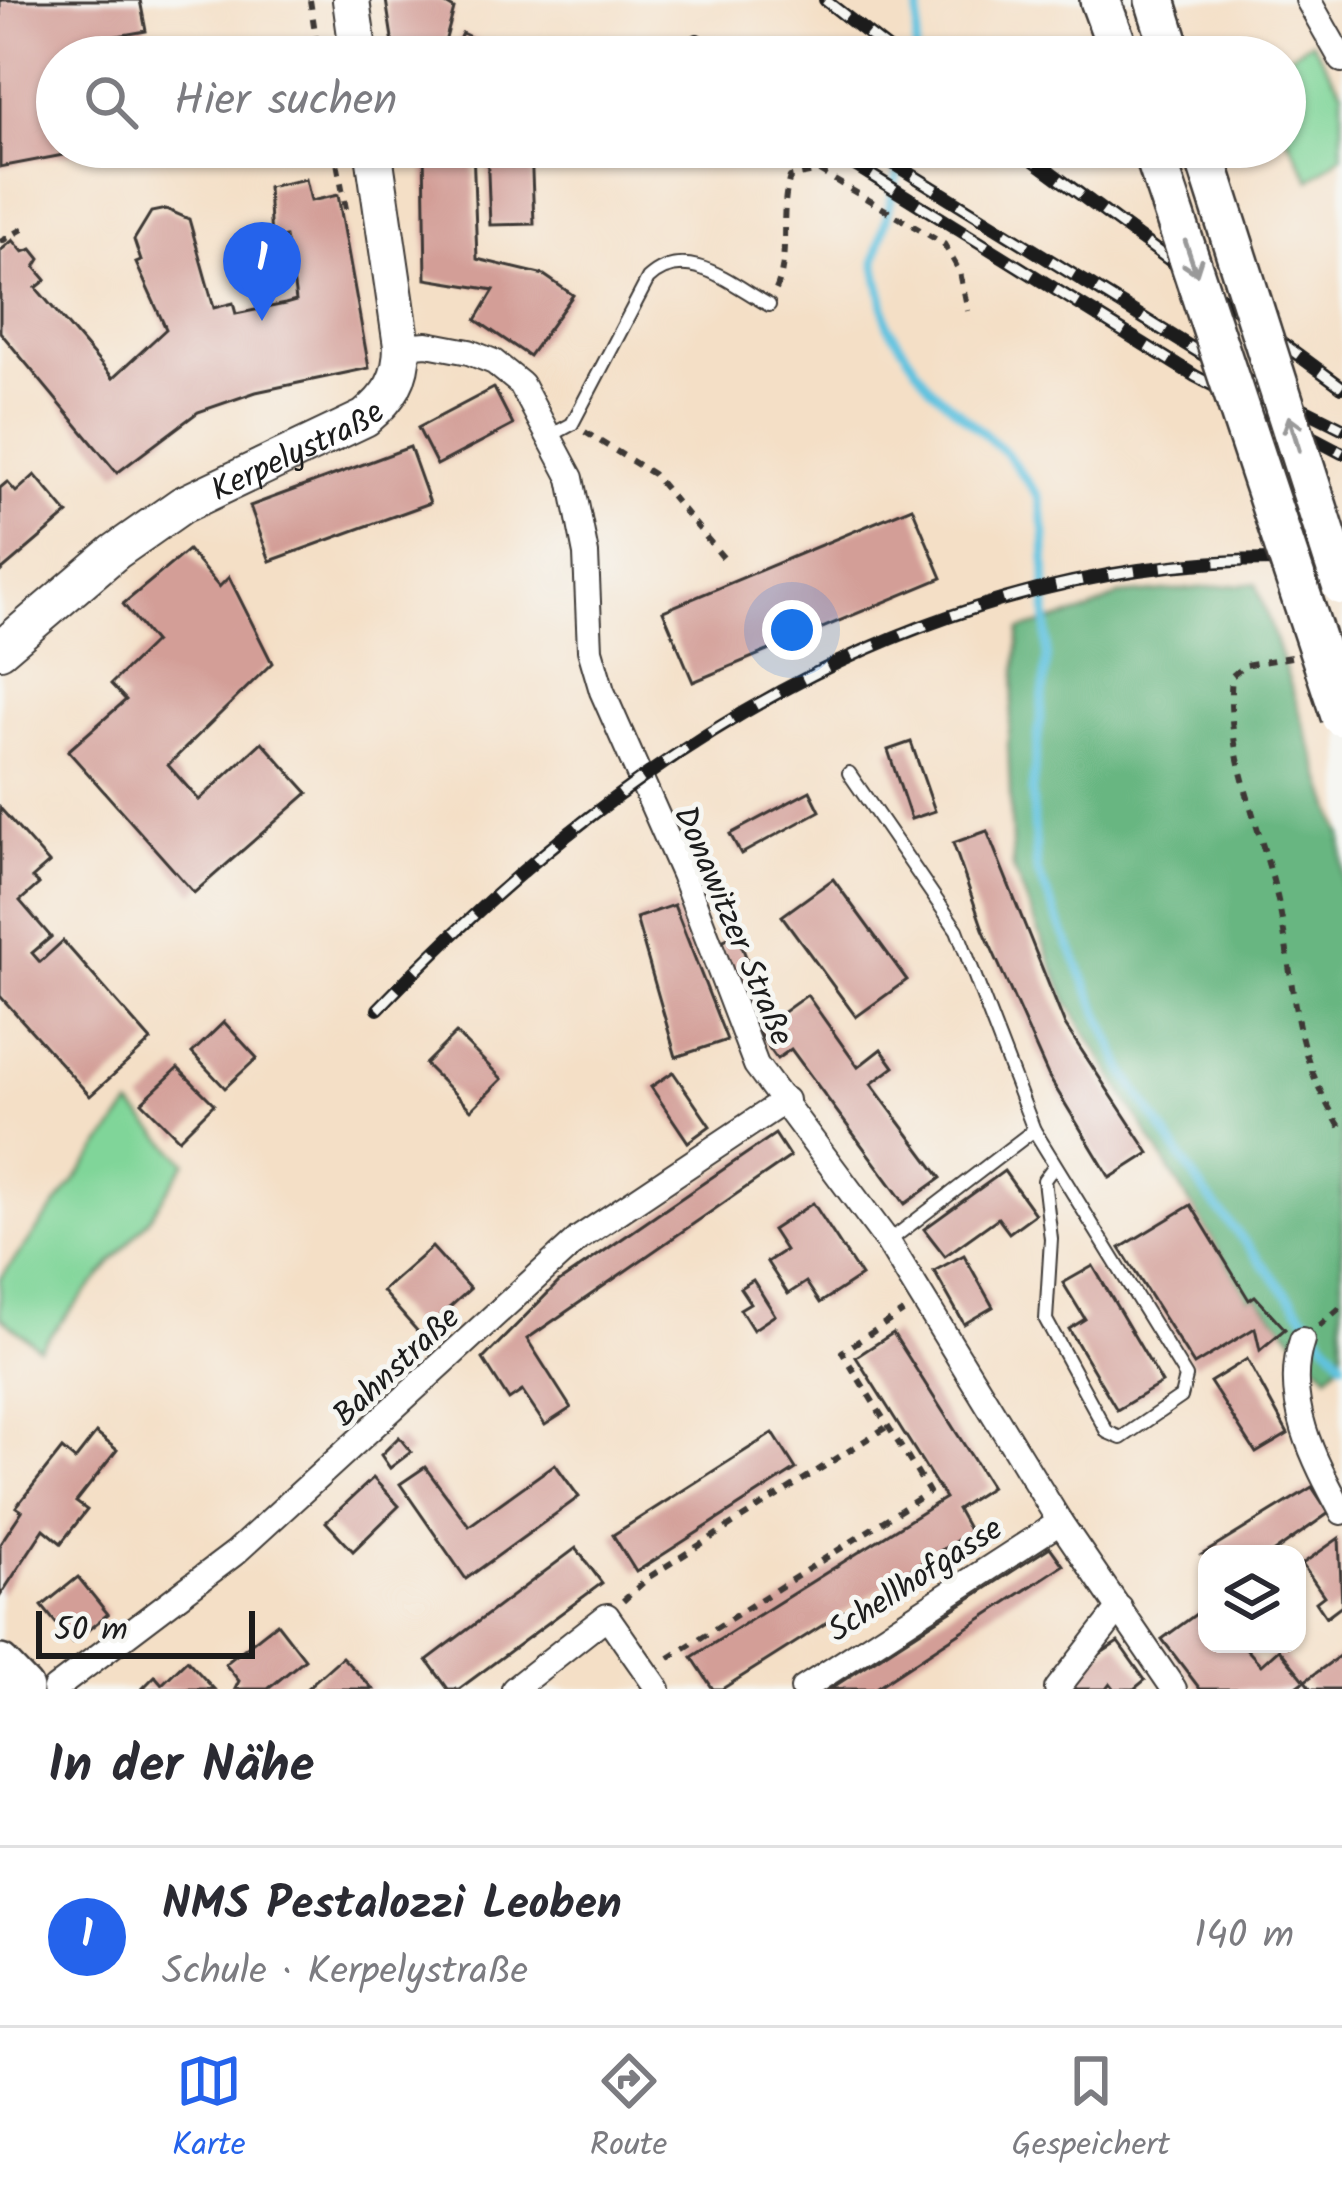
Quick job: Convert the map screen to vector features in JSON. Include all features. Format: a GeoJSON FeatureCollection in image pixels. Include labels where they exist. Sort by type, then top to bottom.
{"type":"FeatureCollection","features":[{"type":"Feature","properties":{"kind":"main road"},"geometry":{"type":"LineString","coordinates":[[350,0],[356,36]]}},
{"type":"Feature","properties":{"kind":"main road"},"geometry":{"type":"LineString","coordinates":[[1100,0],[1113,36]]}},
{"type":"Feature","properties":{"kind":"main road"},"geometry":{"type":"LineString","coordinates":[[1155,0],[1166,36]]}},
{"type":"Feature","properties":{"kind":"main road","name":"Kerpelystraße"},"geometry":{"type":"LineString","coordinates":[[0,650],[167,514],[230,478],[365,418],[396,382],[402,346],[376,168]]}},
{"type":"Feature","properties":{"kind":"main road"},"geometry":{"type":"LineString","coordinates":[[1159,168],[1341,718]]}},
{"type":"Feature","properties":{"kind":"main road"},"geometry":{"type":"LineString","coordinates":[[1209,168],[1342,585]]}},
{"type":"Feature","properties":{"kind":"street"},"geometry":{"type":"LineString","coordinates":[[1308,0],[1342,60]]}},
{"type":"Feature","properties":{"kind":"street","name":"Donawitzer Straße"},"geometry":{"type":"LineString","coordinates":[[402,346],[427,344],[494,362],[521,384],[571,478],[586,554],[590,650],[602,691],[683,874],[756,1065],[888,1242],[1060,1522],[1174,1689]]}},
{"type":"Feature","properties":{"kind":"street","name":"Bahnstraße"},"geometry":{"type":"LineString","coordinates":[[55,1689],[235,1553],[578,1239],[786,1100]]}},
{"type":"Feature","properties":{"kind":"street"},"geometry":{"type":"LineString","coordinates":[[1302,1340],[1294,1388],[1311,1452],[1342,1512]]}},
{"type":"Feature","properties":{"kind":"street","name":"Schellhofgasse"},"geometry":{"type":"LineString","coordinates":[[803,1689],[1060,1522]]}},
{"type":"Feature","properties":{"kind":"street"},"geometry":{"type":"LineString","coordinates":[[1058,1689],[1120,1608]]}},
{"type":"Feature","properties":{"kind":"street"},"geometry":{"type":"LineString","coordinates":[[514,1689],[607,1616],[652,1681]]}},
{"type":"Feature","properties":{"kind":"lane"},"geometry":{"type":"LineString","coordinates":[[549,437],[572,424],[648,279],[663,265],[690,261],[769,305]]}},
{"type":"Feature","properties":{"kind":"lane"},"geometry":{"type":"LineString","coordinates":[[849,773],[957,930],[1034,1130],[1186,1376],[1180,1397],[1121,1438],[1107,1432],[1046,1320],[1052,1239],[1044,1180],[1055,1165]]}},
{"type":"Feature","properties":{"kind":"lane"},"geometry":{"type":"LineString","coordinates":[[888,1242],[1034,1130]]}},
{"type":"Feature","properties":{"kind":"path"},"geometry":{"type":"LineString","coordinates":[[310,0],[316,36]]}},
{"type":"Feature","properties":{"kind":"path"},"geometry":{"type":"LineString","coordinates":[[338,168],[348,219]]}},
{"type":"Feature","properties":{"kind":"path"},"geometry":{"type":"LineString","coordinates":[[769,305],[783,275],[782,202],[790,177],[819,171],[944,244],[960,272],[968,311]]}},
{"type":"Feature","properties":{"kind":"path"},"geometry":{"type":"LineString","coordinates":[[0,242],[28,226]]}},
{"type":"Feature","properties":{"kind":"path"},"geometry":{"type":"LineString","coordinates":[[598,440],[653,474],[727,562]]}},
{"type":"Feature","properties":{"kind":"path"},"geometry":{"type":"LineString","coordinates":[[1301,656],[1245,665],[1232,676],[1229,705],[1239,770],[1280,910],[1297,1037],[1316,1089],[1342,1130]]}},
{"type":"Feature","properties":{"kind":"path"},"geometry":{"type":"LineString","coordinates":[[652,1681],[929,1492],[842,1352],[923,1299]]}},
{"type":"Feature","properties":{"kind":"path"},"geometry":{"type":"LineString","coordinates":[[607,1616],[649,1577],[888,1426]]}},
{"type":"Feature","properties":{"kind":"green space"},"geometry":{"type":"Polygon","coordinates":[[[1311,41],[1342,91],[1342,155],[1310,180],[1303,168],[1306,44],[1311,41]]]}},
{"type":"Feature","properties":{"kind":"green space"},"geometry":{"type":"Polygon","coordinates":[[[1256,583],[1342,837],[1342,1360],[1328,1375],[1256,1296],[1249,1300],[1068,1003],[1013,868],[1008,742],[1020,630],[1088,611],[1119,595],[1256,583]]]}},
{"type":"Feature","properties":{"kind":"green space"},"geometry":{"type":"Polygon","coordinates":[[[131,1106],[186,1162],[148,1220],[39,1348],[0,1316],[0,1279],[131,1106]]]}},
{"type":"Feature","properties":{"kind":"building"},"geometry":{"type":"Polygon","coordinates":[[[0,0],[140,0],[146,31],[117,36],[36,36],[36,160],[0,167],[0,0]]]}},
{"type":"Feature","properties":{"kind":"building"},"geometry":{"type":"Polygon","coordinates":[[[386,0],[439,0],[454,9],[447,36],[392,36],[386,0]]]}},
{"type":"Feature","properties":{"kind":"building"},"geometry":{"type":"Polygon","coordinates":[[[424,168],[474,168],[477,259],[544,275],[573,295],[529,356],[476,320],[494,290],[426,279],[424,168]]]}},
{"type":"Feature","properties":{"kind":"building"},"geometry":{"type":"Polygon","coordinates":[[[488,168],[532,168],[534,224],[490,225],[488,168]]]}},
{"type":"Feature","properties":{"kind":"building"},"geometry":{"type":"Polygon","coordinates":[[[306,179],[311,201],[338,195],[369,368],[256,392],[198,412],[117,473],[0,332],[0,251],[13,240],[23,252],[32,249],[40,259],[35,267],[46,280],[36,288],[113,378],[166,329],[136,263],[141,261],[134,240],[151,212],[166,209],[189,219],[214,308],[233,303],[236,314],[285,304],[296,301],[293,278],[284,280],[280,255],[288,253],[285,237],[271,240],[268,187],[306,179]]]}},
{"type":"Feature","properties":{"kind":"building"},"geometry":{"type":"Polygon","coordinates":[[[494,388],[513,425],[437,465],[418,428],[494,388]]]}},
{"type":"Feature","properties":{"kind":"building"},"geometry":{"type":"Polygon","coordinates":[[[410,447],[430,503],[270,561],[250,506],[410,447]]]}},
{"type":"Feature","properties":{"kind":"building"},"geometry":{"type":"Polygon","coordinates":[[[35,475],[68,514],[0,572],[0,488],[7,482],[16,492],[35,475]]]}},
{"type":"Feature","properties":{"kind":"building"},"geometry":{"type":"Polygon","coordinates":[[[912,507],[942,578],[693,682],[663,611],[912,507]]]}},
{"type":"Feature","properties":{"kind":"building"},"geometry":{"type":"Polygon","coordinates":[[[188,550],[219,587],[229,577],[272,663],[168,765],[199,800],[262,742],[308,793],[194,893],[68,751],[126,700],[111,684],[154,642],[123,604],[188,550]]]}},
{"type":"Feature","properties":{"kind":"building"},"geometry":{"type":"Polygon","coordinates":[[[911,742],[935,811],[911,819],[888,750],[911,742]]]}},
{"type":"Feature","properties":{"kind":"building"},"geometry":{"type":"Polygon","coordinates":[[[810,791],[820,811],[741,854],[730,834],[810,791]]]}},
{"type":"Feature","properties":{"kind":"building"},"geometry":{"type":"Polygon","coordinates":[[[0,808],[49,863],[32,878],[39,884],[20,901],[51,937],[32,953],[40,962],[63,941],[151,1041],[90,1096],[0,996],[0,808]]]}},
{"type":"Feature","properties":{"kind":"building"},"geometry":{"type":"Polygon","coordinates":[[[987,831],[1065,1025],[1149,1153],[1110,1178],[1049,1077],[983,929],[953,843],[987,831]]]}},
{"type":"Feature","properties":{"kind":"building"},"geometry":{"type":"Polygon","coordinates":[[[833,879],[907,980],[856,1017],[782,916],[833,879]]]}},
{"type":"Feature","properties":{"kind":"building"},"geometry":{"type":"Polygon","coordinates":[[[674,905],[727,1040],[676,1057],[636,918],[674,905]]]}},
{"type":"Feature","properties":{"kind":"building"},"geometry":{"type":"Polygon","coordinates":[[[737,934],[767,1010],[749,1017],[719,942],[737,934]]]}},
{"type":"Feature","properties":{"kind":"building"},"geometry":{"type":"Polygon","coordinates":[[[807,995],[858,1067],[881,1049],[894,1067],[871,1084],[941,1178],[905,1204],[791,1049],[777,1059],[757,1031],[807,995]]]}},
{"type":"Feature","properties":{"kind":"building"},"geometry":{"type":"Polygon","coordinates":[[[224,1022],[257,1058],[225,1088],[192,1053],[224,1022]]]}},
{"type":"Feature","properties":{"kind":"building"},"geometry":{"type":"Polygon","coordinates":[[[456,1033],[502,1079],[471,1110],[425,1064],[456,1033]]]}},
{"type":"Feature","properties":{"kind":"building"},"geometry":{"type":"Polygon","coordinates":[[[178,1068],[214,1104],[179,1139],[142,1102],[178,1068]]]}},
{"type":"Feature","properties":{"kind":"building"},"geometry":{"type":"Polygon","coordinates":[[[673,1072],[710,1126],[688,1142],[651,1087],[673,1072]]]}},
{"type":"Feature","properties":{"kind":"building"},"geometry":{"type":"Polygon","coordinates":[[[775,1134],[790,1157],[527,1339],[571,1408],[545,1425],[522,1391],[509,1400],[483,1359],[559,1282],[775,1134]]]}},
{"type":"Feature","properties":{"kind":"building"},"geometry":{"type":"Polygon","coordinates":[[[1004,1171],[1035,1214],[1009,1233],[998,1218],[945,1256],[924,1229],[1004,1171]]]}},
{"type":"Feature","properties":{"kind":"building"},"geometry":{"type":"Polygon","coordinates":[[[813,1203],[861,1276],[820,1303],[806,1282],[788,1294],[767,1262],[785,1250],[772,1230],[813,1203]]]}},
{"type":"Feature","properties":{"kind":"building"},"geometry":{"type":"Polygon","coordinates":[[[1191,1205],[1249,1300],[1255,1296],[1285,1329],[1260,1350],[1255,1328],[1194,1365],[1120,1248],[1191,1205]]]}},
{"type":"Feature","properties":{"kind":"building"},"geometry":{"type":"Polygon","coordinates":[[[432,1247],[470,1289],[420,1334],[382,1291],[432,1247]]]}},
{"type":"Feature","properties":{"kind":"building"},"geometry":{"type":"Polygon","coordinates":[[[964,1255],[993,1307],[964,1324],[934,1271],[964,1255]]]}},
{"type":"Feature","properties":{"kind":"building"},"geometry":{"type":"Polygon","coordinates":[[[1093,1266],[1162,1383],[1117,1410],[1069,1329],[1085,1319],[1063,1283],[1093,1266]]]}},
{"type":"Feature","properties":{"kind":"building"},"geometry":{"type":"Polygon","coordinates":[[[753,1280],[775,1315],[753,1330],[740,1309],[750,1303],[740,1288],[753,1280]]]}},
{"type":"Feature","properties":{"kind":"building"},"geometry":{"type":"Polygon","coordinates":[[[893,1333],[991,1487],[957,1509],[970,1532],[722,1689],[713,1689],[692,1657],[945,1498],[856,1357],[893,1333]]]}},
{"type":"Feature","properties":{"kind":"building"},"geometry":{"type":"Polygon","coordinates":[[[1247,1359],[1288,1434],[1256,1453],[1210,1382],[1247,1359]]]}},
{"type":"Feature","properties":{"kind":"building"},"geometry":{"type":"Polygon","coordinates":[[[96,1433],[117,1450],[76,1502],[87,1510],[61,1543],[44,1529],[0,1596],[0,1544],[22,1511],[16,1507],[62,1449],[75,1460],[96,1433]]]}},
{"type":"Feature","properties":{"kind":"building"},"geometry":{"type":"Polygon","coordinates":[[[773,1433],[796,1469],[636,1572],[613,1535],[773,1433]]]}},
{"type":"Feature","properties":{"kind":"building"},"geometry":{"type":"Polygon","coordinates":[[[399,1437],[411,1452],[390,1468],[381,1455],[399,1437]]]}},
{"type":"Feature","properties":{"kind":"building"},"geometry":{"type":"Polygon","coordinates":[[[555,1464],[579,1497],[466,1579],[400,1484],[425,1467],[469,1526],[555,1464]]]}},
{"type":"Feature","properties":{"kind":"building"},"geometry":{"type":"Polygon","coordinates":[[[373,1478],[399,1506],[353,1551],[326,1522],[373,1478]]]}},
{"type":"Feature","properties":{"kind":"building"},"geometry":{"type":"Polygon","coordinates":[[[1312,1487],[1329,1513],[1284,1545],[1218,1545],[1312,1487]]]}},
{"type":"Feature","properties":{"kind":"building"},"geometry":{"type":"Polygon","coordinates":[[[1339,1538],[1342,1605],[1326,1617],[1316,1602],[1324,1596],[1306,1570],[1306,1561],[1339,1538]]]}},
{"type":"Feature","properties":{"kind":"building"},"geometry":{"type":"Polygon","coordinates":[[[1050,1547],[1063,1565],[874,1689],[830,1689],[1050,1547]]]}},
{"type":"Feature","properties":{"kind":"building"},"geometry":{"type":"Polygon","coordinates":[[[576,1548],[602,1583],[459,1689],[448,1689],[427,1660],[576,1548]]]}},
{"type":"Feature","properties":{"kind":"building"},"geometry":{"type":"Polygon","coordinates":[[[78,1577],[108,1614],[72,1643],[42,1606],[78,1577]]]}},
{"type":"Feature","properties":{"kind":"building"},"geometry":{"type":"Polygon","coordinates":[[[1198,1613],[1198,1653],[1250,1653],[1261,1665],[1274,1653],[1282,1653],[1305,1681],[1294,1689],[1200,1689],[1162,1639],[1198,1613]]]}},
{"type":"Feature","properties":{"kind":"building"},"geometry":{"type":"Polygon","coordinates":[[[277,1623],[305,1659],[268,1689],[235,1689],[239,1681],[225,1664],[277,1623]]]}},
{"type":"Feature","properties":{"kind":"building"},"geometry":{"type":"Polygon","coordinates":[[[1118,1642],[1145,1680],[1134,1689],[1114,1689],[1110,1684],[1106,1689],[1071,1689],[1092,1659],[1118,1642]]]}},
{"type":"Feature","properties":{"kind":"building"},"geometry":{"type":"Polygon","coordinates":[[[1342,1654],[1342,1689],[1311,1689],[1305,1681],[1342,1654]]]}},
{"type":"Feature","properties":{"kind":"building"},"geometry":{"type":"Polygon","coordinates":[[[342,1657],[373,1689],[306,1689],[342,1657]]]}},
{"type":"Feature","properties":{"kind":"building"},"geometry":{"type":"Polygon","coordinates":[[[187,1660],[214,1689],[142,1689],[155,1676],[162,1684],[187,1660]]]}},
{"type":"Feature","properties":{"kind":"waterway"},"geometry":{"type":"LineString","coordinates":[[917,36],[920,0]]}},
{"type":"Feature","properties":{"kind":"waterway"},"geometry":{"type":"LineString","coordinates":[[899,168],[875,261],[888,326],[929,386],[1006,453],[1039,497],[1045,533],[1047,658],[1032,791],[1037,871],[1125,1073],[1204,1192],[1342,1361]]}},
{"type":"Feature","properties":{"kind":"railway"},"geometry":{"type":"LineString","coordinates":[[825,0],[871,36]]}},
{"type":"Feature","properties":{"kind":"railway"},"geometry":{"type":"LineString","coordinates":[[860,168],[1195,376],[1342,453]]}},
{"type":"Feature","properties":{"kind":"railway"},"geometry":{"type":"LineString","coordinates":[[901,168],[1234,374],[1342,428]]}},
{"type":"Feature","properties":{"kind":"railway"},"geometry":{"type":"LineString","coordinates":[[1045,168],[1342,387]]}},
{"type":"Feature","properties":{"kind":"railway"},"geometry":{"type":"LineString","coordinates":[[378,1009],[478,911],[583,822],[695,743],[812,675],[935,622],[1064,584],[1200,563],[1342,562]]}},
{"type":"Feature","properties":{"kind":"place","name":"NMS Pestalozzi Leoben"},"geometry":{"type":"Point","coordinates":[262,321]}}]}
